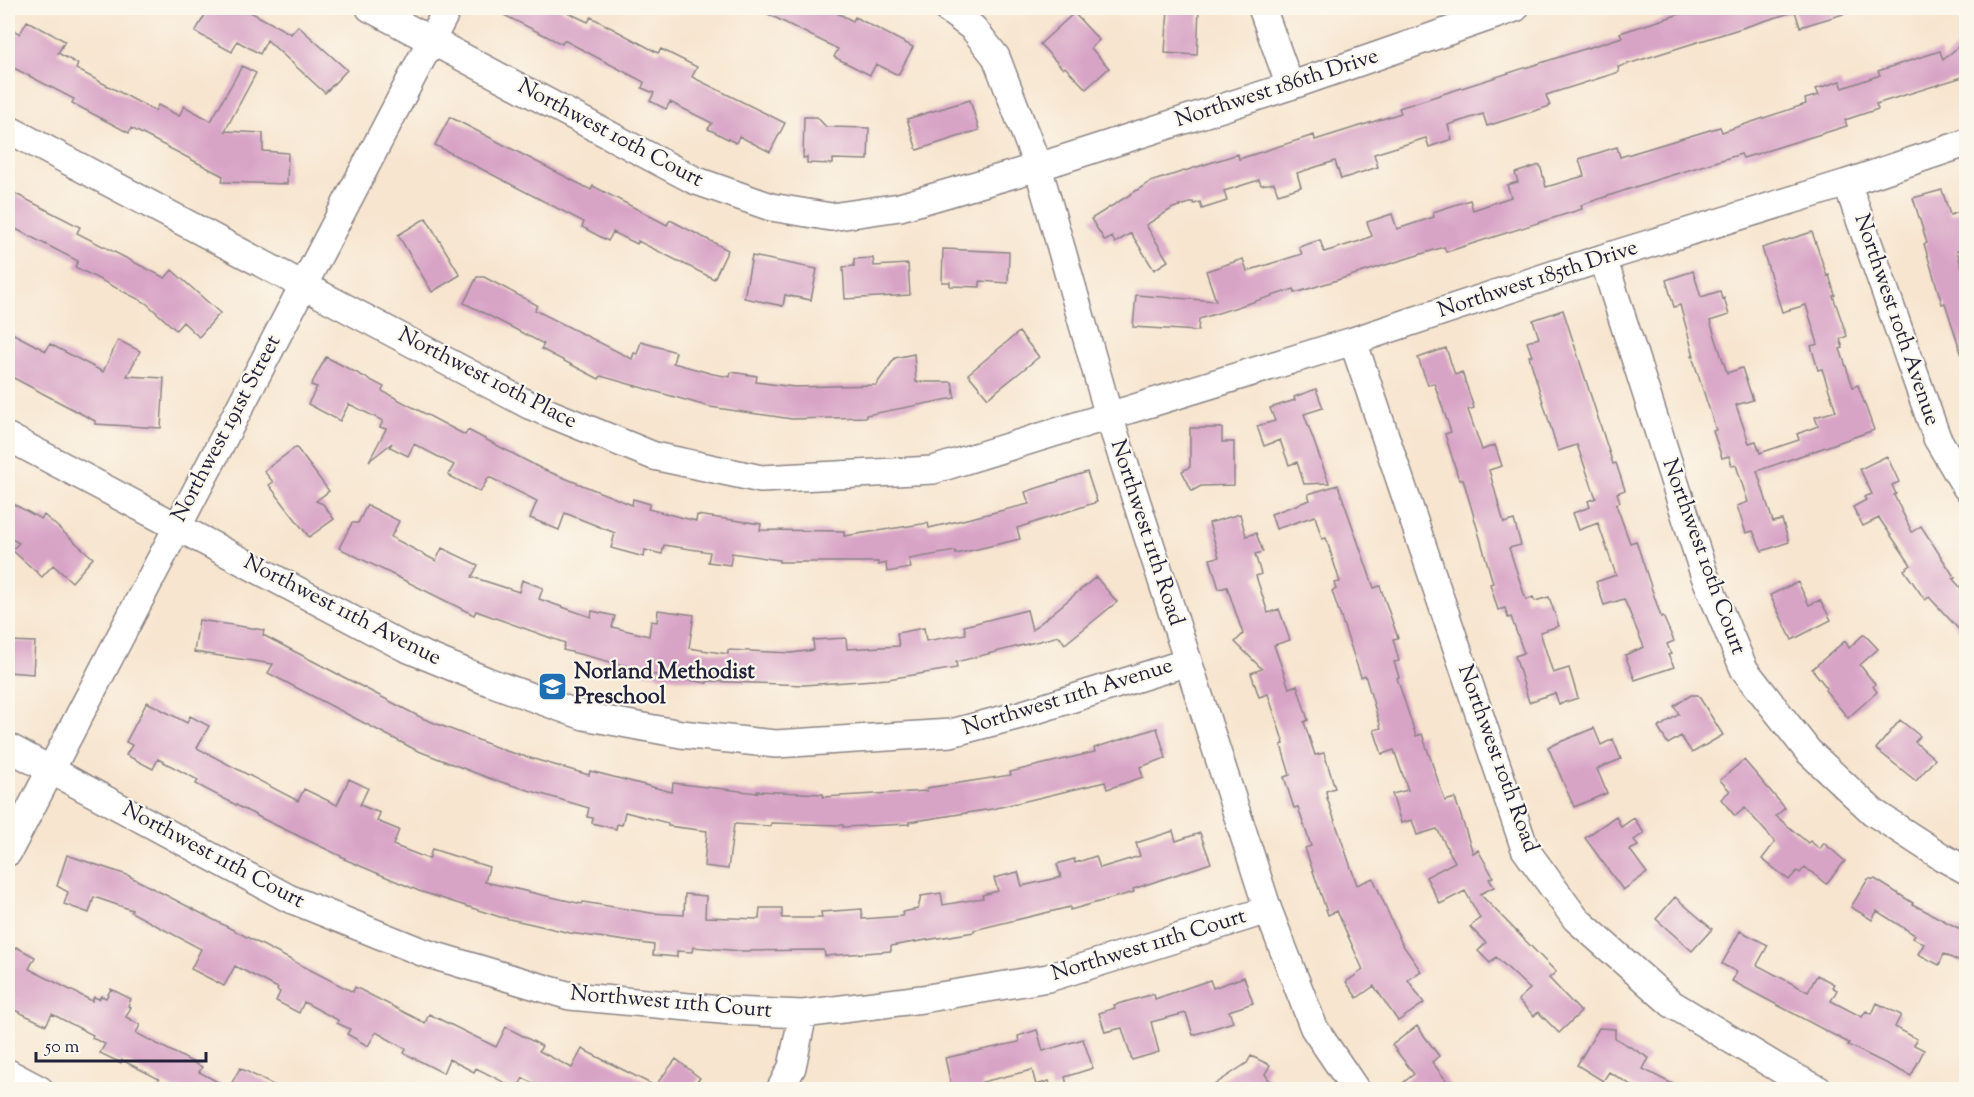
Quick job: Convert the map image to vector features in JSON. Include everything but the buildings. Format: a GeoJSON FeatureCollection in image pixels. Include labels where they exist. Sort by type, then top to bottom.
{"type":"FeatureCollection","features":[{"type":"Feature","properties":{"kind":"street","name":"Northwest 10th Court"},"geometry":{"type":"LineString","coordinates":[[370,8],[694,180],[771,207],[831,217],[900,207],[1038,167]]}},
{"type":"Feature","properties":{"kind":"street","name":"Northwest 191st Street"},"geometry":{"type":"LineString","coordinates":[[8,852],[176,525],[447,8]]}},
{"type":"Feature","properties":{"kind":"street"},"geometry":{"type":"LineString","coordinates":[[946,8],[973,28],[996,57],[1038,167]]}},
{"type":"Feature","properties":{"kind":"street"},"geometry":{"type":"LineString","coordinates":[[1262,8],[1290,86]]}},
{"type":"Feature","properties":{"kind":"street","name":"Northwest 186th Drive"},"geometry":{"type":"LineString","coordinates":[[1038,167],[1290,86],[1515,8]]}},
{"type":"Feature","properties":{"kind":"street","name":"Northwest 10th Place"},"geometry":{"type":"LineString","coordinates":[[8,129],[530,405],[654,456],[760,478],[933,470],[1109,416]]}},
{"type":"Feature","properties":{"kind":"street","name":"Northwest 185th Drive"},"geometry":{"type":"LineString","coordinates":[[1109,416],[1353,341],[1603,258],[1847,183],[1966,143]]}},
{"type":"Feature","properties":{"kind":"street","name":"Northwest 11th Road"},"geometry":{"type":"LineString","coordinates":[[1038,167],[1109,416],[1268,910],[1314,1028],[1356,1089]]}},
{"type":"Feature","properties":{"kind":"street","name":"Northwest 10th Avenue"},"geometry":{"type":"LineString","coordinates":[[1847,183],[1938,438],[1966,487]]}},
{"type":"Feature","properties":{"kind":"street","name":"Northwest 10th Court"},"geometry":{"type":"LineString","coordinates":[[1603,258],[1704,574],[1744,669],[1808,751],[1873,812],[1966,870]]}},
{"type":"Feature","properties":{"kind":"street","name":"Northwest 10th Road"},"geometry":{"type":"LineString","coordinates":[[1353,341],[1525,849],[1576,919],[1672,1005],[1778,1080],[1819,1089]]}},
{"type":"Feature","properties":{"kind":"street","name":"Northwest 11th Avenue"},"geometry":{"type":"LineString","coordinates":[[8,437],[404,647],[584,717],[681,734],[776,744],[951,733],[1020,715],[1188,662]]}},
{"type":"Feature","properties":{"kind":"street","name":"Northwest 11th Court"},"geometry":{"type":"LineString","coordinates":[[8,747],[288,898],[422,952],[570,996],[732,1011],[803,1014],[922,999],[1048,978],[1268,910]]}},
{"type":"Feature","properties":{"kind":"street"},"geometry":{"type":"LineString","coordinates":[[780,1089],[792,1067],[803,1014]]}},
{"type":"Feature","properties":{"kind":"street"},"geometry":{"type":"LineString","coordinates":[[8,1073],[40,1089]]}},
{"type":"Feature","properties":{"kind":"place","name":"Norland Methodist Preschool"},"geometry":{"type":"Point","coordinates":[553,686]}}]}
